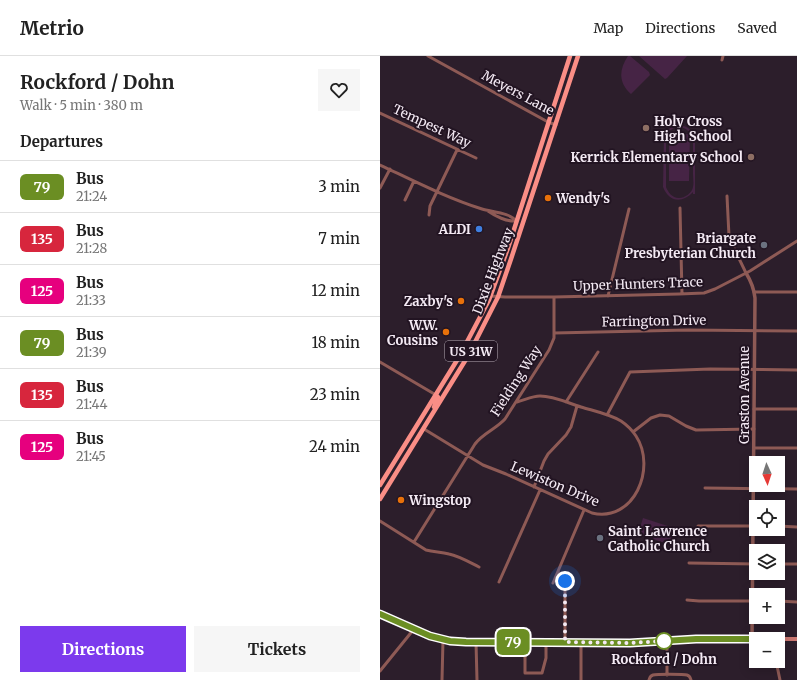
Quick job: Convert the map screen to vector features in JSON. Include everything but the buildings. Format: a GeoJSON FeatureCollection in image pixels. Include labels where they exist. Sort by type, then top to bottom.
{"type":"FeatureCollection","features":[{"type":"Feature","properties":{"kind":"main road","name":"Dixie Highway"},"geometry":{"type":"LineString","coordinates":[[380,485],[436,395],[468,340],[490,296],[498,277],[570,56]]}},
{"type":"Feature","properties":{"kind":"main road","name":"Dixie Highway"},"geometry":{"type":"LineString","coordinates":[[380,499],[475,344],[498,297],[578,56]]}},
{"type":"Feature","properties":{"kind":"main road"},"geometry":{"type":"LineString","coordinates":[[516,221],[520,226],[519,237]]}},
{"type":"Feature","properties":{"kind":"main road"},"geometry":{"type":"LineString","coordinates":[[432,416],[431,411],[438,398],[436,395]]}},
{"type":"Feature","properties":{"kind":"main road"},"geometry":{"type":"LineString","coordinates":[[421,419],[423,423],[421,425],[424,429]]}},
{"type":"Feature","properties":{"kind":"main road"},"geometry":{"type":"LineString","coordinates":[[380,614],[414,630],[450,641],[630,643],[696,639],[749,639]]}},
{"type":"Feature","properties":{"kind":"main road"},"geometry":{"type":"LineString","coordinates":[[785,639],[797,639]]}},
{"type":"Feature","properties":{"kind":"street","name":"Meyers Lane"},"geometry":{"type":"LineString","coordinates":[[428,56],[556,125]]}},
{"type":"Feature","properties":{"kind":"street","name":"Tempest Way"},"geometry":{"type":"LineString","coordinates":[[380,113],[476,158]]}},
{"type":"Feature","properties":{"kind":"street"},"geometry":{"type":"LineString","coordinates":[[429,215],[430,206],[457,150]]}},
{"type":"Feature","properties":{"kind":"street"},"geometry":{"type":"LineString","coordinates":[[380,165],[462,203],[486,210],[493,215],[512,222],[516,221]]}},
{"type":"Feature","properties":{"kind":"street"},"geometry":{"type":"LineString","coordinates":[[380,188],[390,169]]}},
{"type":"Feature","properties":{"kind":"street"},"geometry":{"type":"LineString","coordinates":[[405,200],[414,181]]}},
{"type":"Feature","properties":{"kind":"street"},"geometry":{"type":"LineString","coordinates":[[728,196],[729,236],[746,273]]}},
{"type":"Feature","properties":{"kind":"street"},"geometry":{"type":"LineString","coordinates":[[680,208],[682,294]]}},
{"type":"Feature","properties":{"kind":"street"},"geometry":{"type":"LineString","coordinates":[[608,296],[629,209]]}},
{"type":"Feature","properties":{"kind":"street","name":"Upper Hunters Trace"},"geometry":{"type":"LineString","coordinates":[[490,296],[554,297],[709,292],[746,273],[797,241]]}},
{"type":"Feature","properties":{"kind":"street","name":"Graston Avenue"},"geometry":{"type":"LineString","coordinates":[[746,273],[751,281],[754,292],[754,456]]}},
{"type":"Feature","properties":{"kind":"street"},"geometry":{"type":"LineString","coordinates":[[754,292],[797,292]]}},
{"type":"Feature","properties":{"kind":"street","name":"Fielding Way"},"geometry":{"type":"LineString","coordinates":[[414,542],[475,444],[480,437],[502,423],[517,402],[551,346],[554,338],[554,297]]}},
{"type":"Feature","properties":{"kind":"street","name":"Farrington Drive"},"geometry":{"type":"LineString","coordinates":[[554,333],[680,330],[797,331]]}},
{"type":"Feature","properties":{"kind":"street"},"geometry":{"type":"LineString","coordinates":[[566,402],[598,352]]}},
{"type":"Feature","properties":{"kind":"street"},"geometry":{"type":"LineString","coordinates":[[380,362],[436,395]]}},
{"type":"Feature","properties":{"kind":"street"},"geometry":{"type":"LineString","coordinates":[[607,415],[630,372],[710,369],[797,370]]}},
{"type":"Feature","properties":{"kind":"street","name":"Lewiston Drive"},"geometry":{"type":"LineString","coordinates":[[424,429],[483,465],[592,513],[600,514],[612,512],[627,504],[637,492],[644,470],[644,456],[641,444],[634,432],[622,422],[607,415],[553,398],[538,396],[517,402]]}},
{"type":"Feature","properties":{"kind":"street"},"geometry":{"type":"LineString","coordinates":[[534,487],[548,454],[566,435],[571,427],[577,406]]}},
{"type":"Feature","properties":{"kind":"street"},"geometry":{"type":"LineString","coordinates":[[754,409],[797,409]]}},
{"type":"Feature","properties":{"kind":"street"},"geometry":{"type":"LineString","coordinates":[[634,432],[651,418],[660,415],[669,416],[696,430],[754,429]]}},
{"type":"Feature","properties":{"kind":"street"},"geometry":{"type":"LineString","coordinates":[[754,448],[797,448]]}},
{"type":"Feature","properties":{"kind":"street"},"geometry":{"type":"LineString","coordinates":[[705,488],[749,488]]}},
{"type":"Feature","properties":{"kind":"street"},"geometry":{"type":"LineString","coordinates":[[785,489],[797,489]]}},
{"type":"Feature","properties":{"kind":"street"},"geometry":{"type":"LineString","coordinates":[[499,582],[540,490]]}},
{"type":"Feature","properties":{"kind":"street"},"geometry":{"type":"LineString","coordinates":[[553,583],[584,510]]}},
{"type":"Feature","properties":{"kind":"street"},"geometry":{"type":"LineString","coordinates":[[380,521],[426,550],[448,553],[479,567]]}},
{"type":"Feature","properties":{"kind":"street"},"geometry":{"type":"LineString","coordinates":[[698,526],[749,526]]}},
{"type":"Feature","properties":{"kind":"street"},"geometry":{"type":"LineString","coordinates":[[785,526],[797,527]]}},
{"type":"Feature","properties":{"kind":"street"},"geometry":{"type":"LineString","coordinates":[[688,563],[749,564]]}},
{"type":"Feature","properties":{"kind":"street"},"geometry":{"type":"LineString","coordinates":[[785,564],[797,564]]}},
{"type":"Feature","properties":{"kind":"street"},"geometry":{"type":"LineString","coordinates":[[558,572],[563,576],[565,581],[565,642]]}},
{"type":"Feature","properties":{"kind":"street"},"geometry":{"type":"LineString","coordinates":[[686,600],[749,601]]}},
{"type":"Feature","properties":{"kind":"street"},"geometry":{"type":"LineString","coordinates":[[785,601],[797,602]]}},
{"type":"Feature","properties":{"kind":"street"},"geometry":{"type":"LineString","coordinates":[[380,671],[414,630]]}},
{"type":"Feature","properties":{"kind":"street"},"geometry":{"type":"LineString","coordinates":[[442,680],[443,640]]}},
{"type":"Feature","properties":{"kind":"street"},"geometry":{"type":"LineString","coordinates":[[666,641],[667,675]]}},
{"type":"Feature","properties":{"kind":"street"},"geometry":{"type":"LineString","coordinates":[[476,642],[477,680]]}},
{"type":"Feature","properties":{"kind":"street"},"geometry":{"type":"LineString","coordinates":[[527,642],[525,654],[525,673],[542,673],[546,658],[546,642]]}},
{"type":"Feature","properties":{"kind":"street"},"geometry":{"type":"LineString","coordinates":[[581,642],[581,680]]}},
{"type":"Feature","properties":{"kind":"street"},"geometry":{"type":"LineString","coordinates":[[777,668],[780,680]]}},
{"type":"Feature","properties":{"kind":"street"},"geometry":{"type":"LineString","coordinates":[[649,680],[650,676],[653,675],[686,675],[690,677],[691,680]]}},
{"type":"Feature","properties":{"kind":"shaded area"},"geometry":{"type":"Polygon","coordinates":[[[628,56],[630,56],[649,72],[650,75],[631,94],[624,85],[621,76],[623,66],[628,56]]]}},
{"type":"Feature","properties":{"kind":"shaded area"},"geometry":{"type":"Polygon","coordinates":[[[639,56],[687,56],[665,79],[639,56]]]}},
{"type":"Feature","properties":{"kind":"shaded area"},"geometry":{"type":"Polygon","coordinates":[[[675,125],[688,128],[692,132],[695,139],[695,194],[693,194],[693,192],[689,196],[680,200],[676,200],[669,196],[663,187],[664,136],[667,131],[675,125]],[[679,127],[669,131],[666,140],[666,187],[672,196],[677,198],[688,195],[693,184],[693,140],[688,131],[679,127]]]}},
{"type":"Feature","properties":{"kind":"shaded area"},"geometry":{"type":"Polygon","coordinates":[[[669,134],[690,134],[689,181],[669,181],[669,134]]]}},
{"type":"Feature","properties":{"kind":"shaded area"},"geometry":{"type":"Polygon","coordinates":[[[643,518],[677,529],[671,545],[638,534],[643,518]]]}},
{"type":"Feature","properties":{"kind":"bus line","name":"79"},"geometry":{"type":"LineString","coordinates":[[380,614],[414,630],[439,639],[450,641],[630,643],[720,638],[749,639]]}},
{"type":"Feature","properties":{"kind":"place","name":"Holy Cross High School"},"geometry":{"type":"Point","coordinates":[646,128]}},
{"type":"Feature","properties":{"kind":"place","name":"Kerrick Elementary School"},"geometry":{"type":"Point","coordinates":[751,157]}},
{"type":"Feature","properties":{"kind":"place","name":"Wendy's"},"geometry":{"type":"Point","coordinates":[548,198]}},
{"type":"Feature","properties":{"kind":"place","name":"ALDI"},"geometry":{"type":"Point","coordinates":[479,229]}},
{"type":"Feature","properties":{"kind":"place","name":"Briargate Presbyterian Church"},"geometry":{"type":"Point","coordinates":[764,245]}},
{"type":"Feature","properties":{"kind":"place","name":"Zaxby's"},"geometry":{"type":"Point","coordinates":[461,301]}},
{"type":"Feature","properties":{"kind":"place","name":"W.W. Cousins"},"geometry":{"type":"Point","coordinates":[446,332]}},
{"type":"Feature","properties":{"kind":"place","name":"Wingstop"},"geometry":{"type":"Point","coordinates":[401,500]}},
{"type":"Feature","properties":{"kind":"place","name":"Saint Lawrence Catholic Church"},"geometry":{"type":"Point","coordinates":[600,538]}},
{"type":"Feature","properties":{"kind":"place","name":"Rockford / Dohn"},"geometry":{"type":"Point","coordinates":[664,641]}},
{"type":"Feature","properties":{"kind":"route"},"geometry":{"type":"LineString","coordinates":[[565,581],[565,642],[630,643],[664,641]]}}]}
